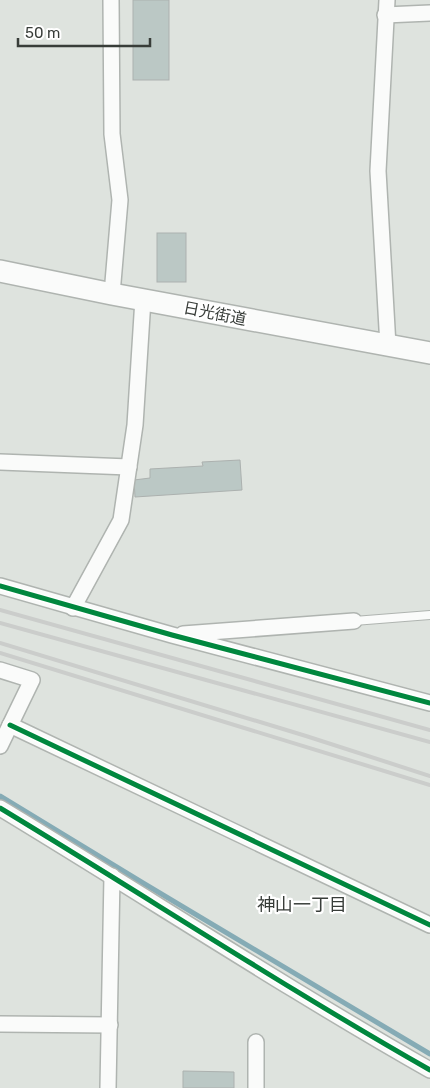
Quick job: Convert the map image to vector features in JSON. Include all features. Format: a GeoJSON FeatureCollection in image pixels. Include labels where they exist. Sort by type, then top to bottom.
{"type":"FeatureCollection","features":[{"type":"Feature","properties":{"kind":"main road","name":"日光街道"},"geometry":{"type":"LineString","coordinates":[[0,271],[388,346],[430,352]]}},
{"type":"Feature","properties":{"kind":"street"},"geometry":{"type":"LineString","coordinates":[[111,0],[112,134],[120,200],[112,294]]}},
{"type":"Feature","properties":{"kind":"street"},"geometry":{"type":"LineString","coordinates":[[388,346],[378,171],[386,8],[430,13]]}},
{"type":"Feature","properties":{"kind":"street"},"geometry":{"type":"LineString","coordinates":[[74,608],[121,520],[135,425],[143,299]]}},
{"type":"Feature","properties":{"kind":"street"},"geometry":{"type":"LineString","coordinates":[[0,462],[129,467]]}},
{"type":"Feature","properties":{"kind":"street"},"geometry":{"type":"LineString","coordinates":[[0,586],[172,635],[430,703]]}},
{"type":"Feature","properties":{"kind":"street"},"geometry":{"type":"LineString","coordinates":[[172,635],[354,621]]}},
{"type":"Feature","properties":{"kind":"street"},"geometry":{"type":"LineString","coordinates":[[0,670],[32,680],[0,746]]}},
{"type":"Feature","properties":{"kind":"street"},"geometry":{"type":"LineString","coordinates":[[10,726],[430,926]]}},
{"type":"Feature","properties":{"kind":"street"},"geometry":{"type":"LineString","coordinates":[[0,808],[344,1021],[430,1070]]}},
{"type":"Feature","properties":{"kind":"street"},"geometry":{"type":"LineString","coordinates":[[108,1088],[112,876]]}},
{"type":"Feature","properties":{"kind":"street"},"geometry":{"type":"LineString","coordinates":[[0,1024],[110,1025]]}},
{"type":"Feature","properties":{"kind":"street"},"geometry":{"type":"LineString","coordinates":[[256,1042],[256,1088]]}},
{"type":"Feature","properties":{"kind":"lane"},"geometry":{"type":"LineString","coordinates":[[354,621],[430,615]]}},
{"type":"Feature","properties":{"kind":"building"},"geometry":{"type":"Polygon","coordinates":[[[133,0],[169,0],[169,80],[133,80],[133,0]]]}},
{"type":"Feature","properties":{"kind":"building"},"geometry":{"type":"Polygon","coordinates":[[[157,233],[186,233],[186,282],[157,282],[157,233]]]}},
{"type":"Feature","properties":{"kind":"building"},"geometry":{"type":"Polygon","coordinates":[[[240,460],[242,490],[135,497],[134,480],[150,478],[150,469],[203,466],[202,462],[240,460]]]}},
{"type":"Feature","properties":{"kind":"building"},"geometry":{"type":"Polygon","coordinates":[[[183,1071],[234,1072],[234,1088],[183,1088],[183,1071]]]}},
{"type":"Feature","properties":{"kind":"waterway"},"geometry":{"type":"LineString","coordinates":[[0,796],[430,1054]]}},
{"type":"Feature","properties":{"kind":"railway"},"geometry":{"type":"LineString","coordinates":[[0,610],[430,730]]}},
{"type":"Feature","properties":{"kind":"railway"},"geometry":{"type":"LineString","coordinates":[[0,623],[430,742]]}},
{"type":"Feature","properties":{"kind":"railway"},"geometry":{"type":"LineString","coordinates":[[0,643],[306,736],[430,776]]}},
{"type":"Feature","properties":{"kind":"railway"},"geometry":{"type":"LineString","coordinates":[[0,653],[430,785]]}},
{"type":"Feature","properties":{"kind":"cycle path"},"geometry":{"type":"LineString","coordinates":[[0,586],[172,635],[430,703]]}},
{"type":"Feature","properties":{"kind":"cycle path"},"geometry":{"type":"LineString","coordinates":[[10,725],[430,925]]}},
{"type":"Feature","properties":{"kind":"cycle path"},"geometry":{"type":"LineString","coordinates":[[0,808],[268,974],[430,1070]]}},
{"type":"Feature","properties":{"kind":"district","name":"神山一丁目"},"geometry":{"type":"Point","coordinates":[302,905]}}]}
